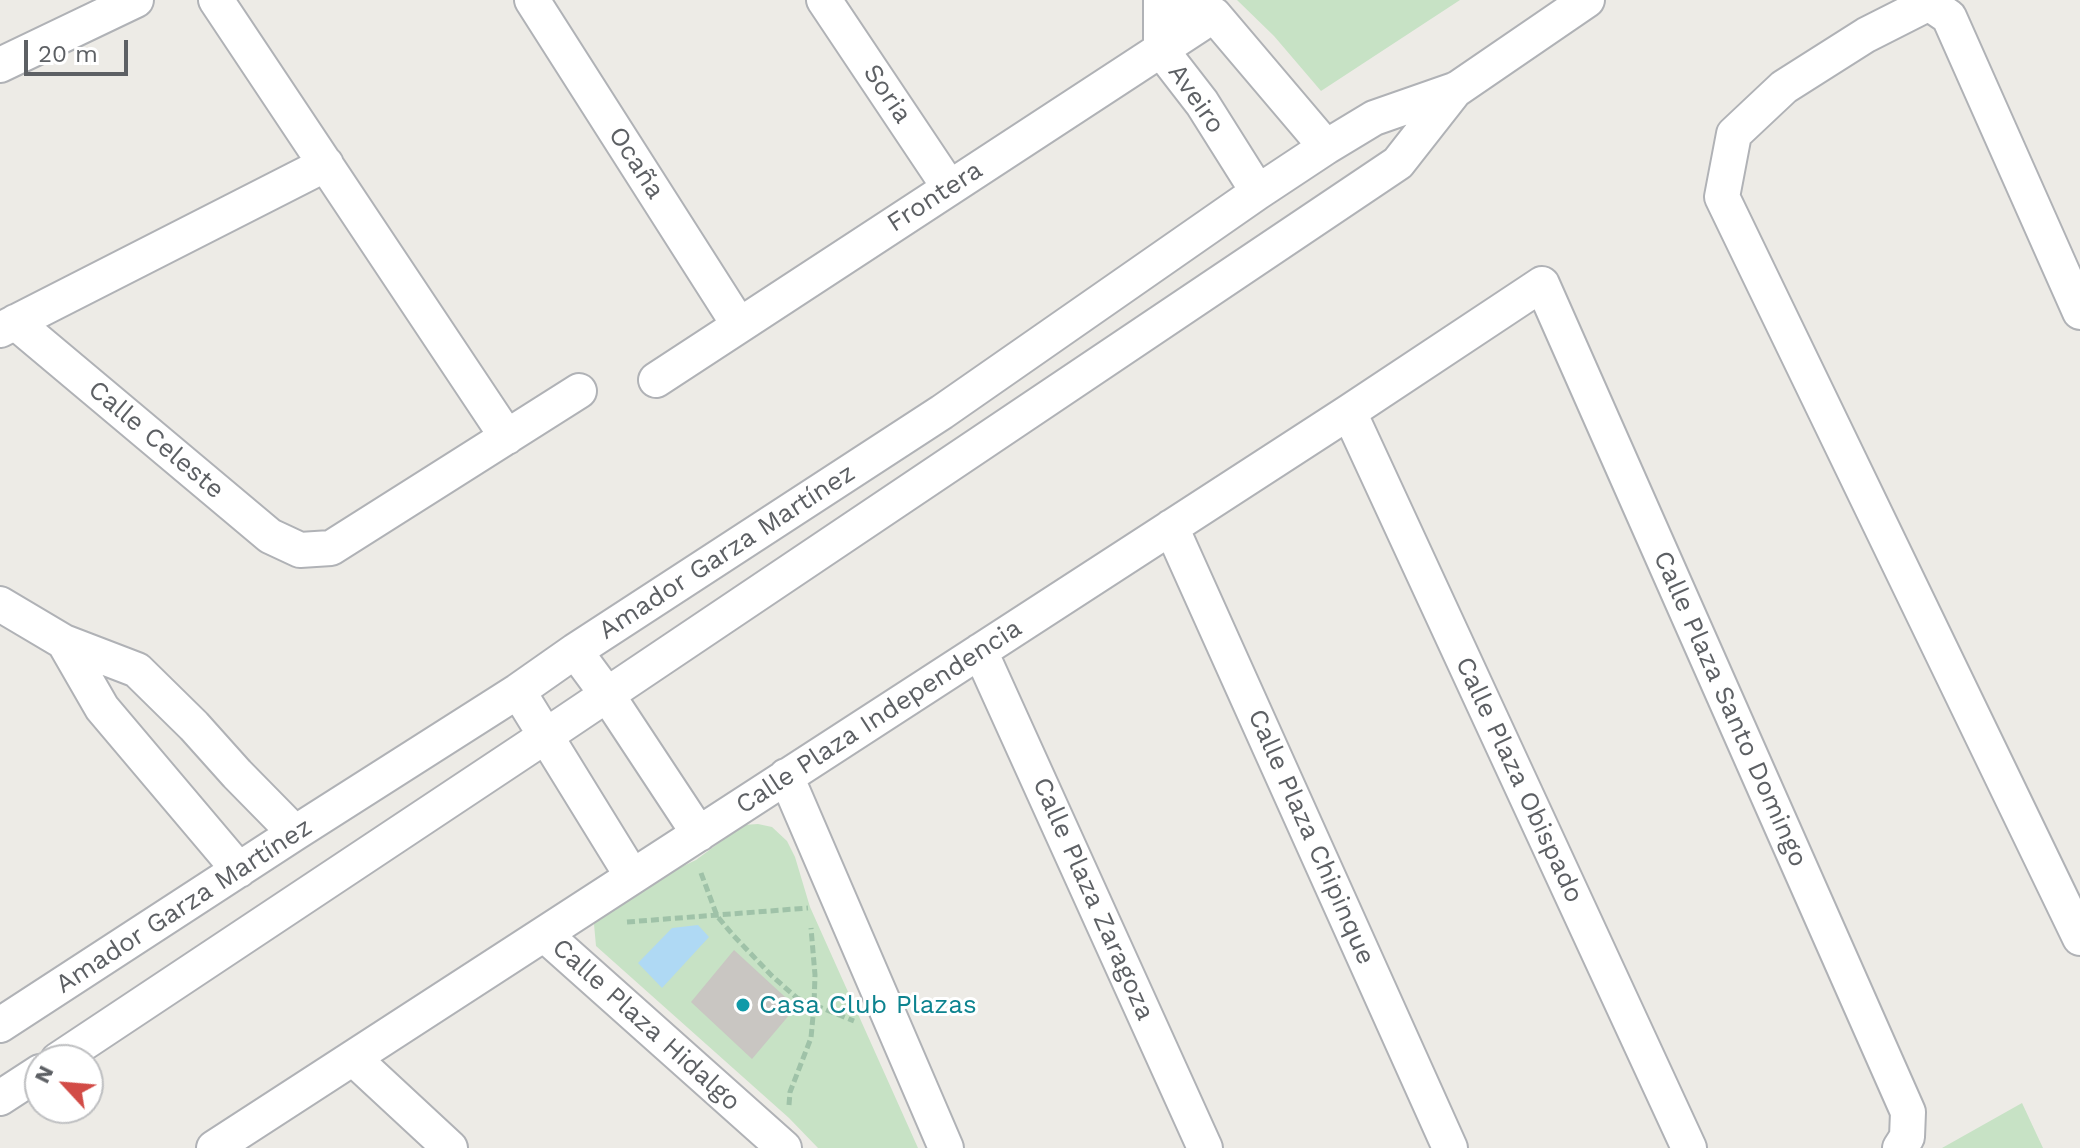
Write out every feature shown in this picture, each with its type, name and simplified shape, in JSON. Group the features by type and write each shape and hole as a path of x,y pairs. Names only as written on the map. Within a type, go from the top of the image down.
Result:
{"street":[{"path":"0,65 136,0"},
{"path":"216,0 507,437 579,391"},
{"name":"Ocaña","path":"532,0 739,325"},
{"name":"Soria","path":"824,0 949,187"},
{"name":"Aveiro","path":"1161,0 1161,50 1202,103 1258,192"},
{"path":"1175,0 1214,15 1326,147"},
{"name":"Amador Garza Martínez","path":"0,1025 518,691 942,412 1326,147 1374,118 1457,89 1587,0"},
{"path":"2080,312 1949,17 1932,2 1866,35 1784,87 1734,134 1722,197 2080,938"},
{"name":"Frontera","path":"656,380 1214,15"},
{"name":"Amador Garza Martínez","path":"82,1044 1398,163 1457,89"},
{"path":"8,326 326,164"},
{"name":"Calle Plaza Independencia","path":"214,1148 632,876 698,847 786,776 1542,284"},
{"name":"Calle Plaza Santo Domingo","path":"1542,284 1908,1112 1904,1143"},
{"name":"Calle Celeste","path":"8,326 270,536 300,550 331,548 507,437"},
{"name":"Calle Plaza Obispado","path":"1349,412 1689,1148"},
{"name":"Calle Plaza Chipinque","path":"1171,527 1450,1148"},
{"path":"0,604 64,642 137,670 295,833"},
{"path":"64,642 102,708 239,870"},
{"path":"575,651 606,693 698,847"},
{"name":"Calle Plaza Zaragoza","path":"980,651 1205,1148"},
{"path":"518,691 632,876"},
{"path":"786,776 946,1148"},
{"name":"Calle Plaza Hidalgo","path":"544,934 786,1133"},
{"path":"353,1058 450,1148"},
{"path":"0,1098 24,1082"}],"path":[{"path":"698,847 717,916 772,976 797,998 862,1024 855,1010"},
{"path":"786,1133 790,1092 811,1038 814,1005 815,975 810,907 806,895"},
{"path":"625,922 810,907"}],"green space":[{"path":"1237,0 1460,0 1321,91 1274,36"},
{"path":"743,825 772,827 787,841 795,857 810,907 918,1148 818,1148 789,1118 596,946 594,924 608,901 696,860"},
{"path":"2022,1103 2043,1148 1942,1148"}],"water":[{"path":"698,925 709,937 662,988 638,963 672,928"}],"building":[{"name":"Casa Club Plazas","path":"734,950 796,1007 752,1059 691,1002"}],"place":[{"name":"Casa Club Plazas","path":"743,1005"}]}
